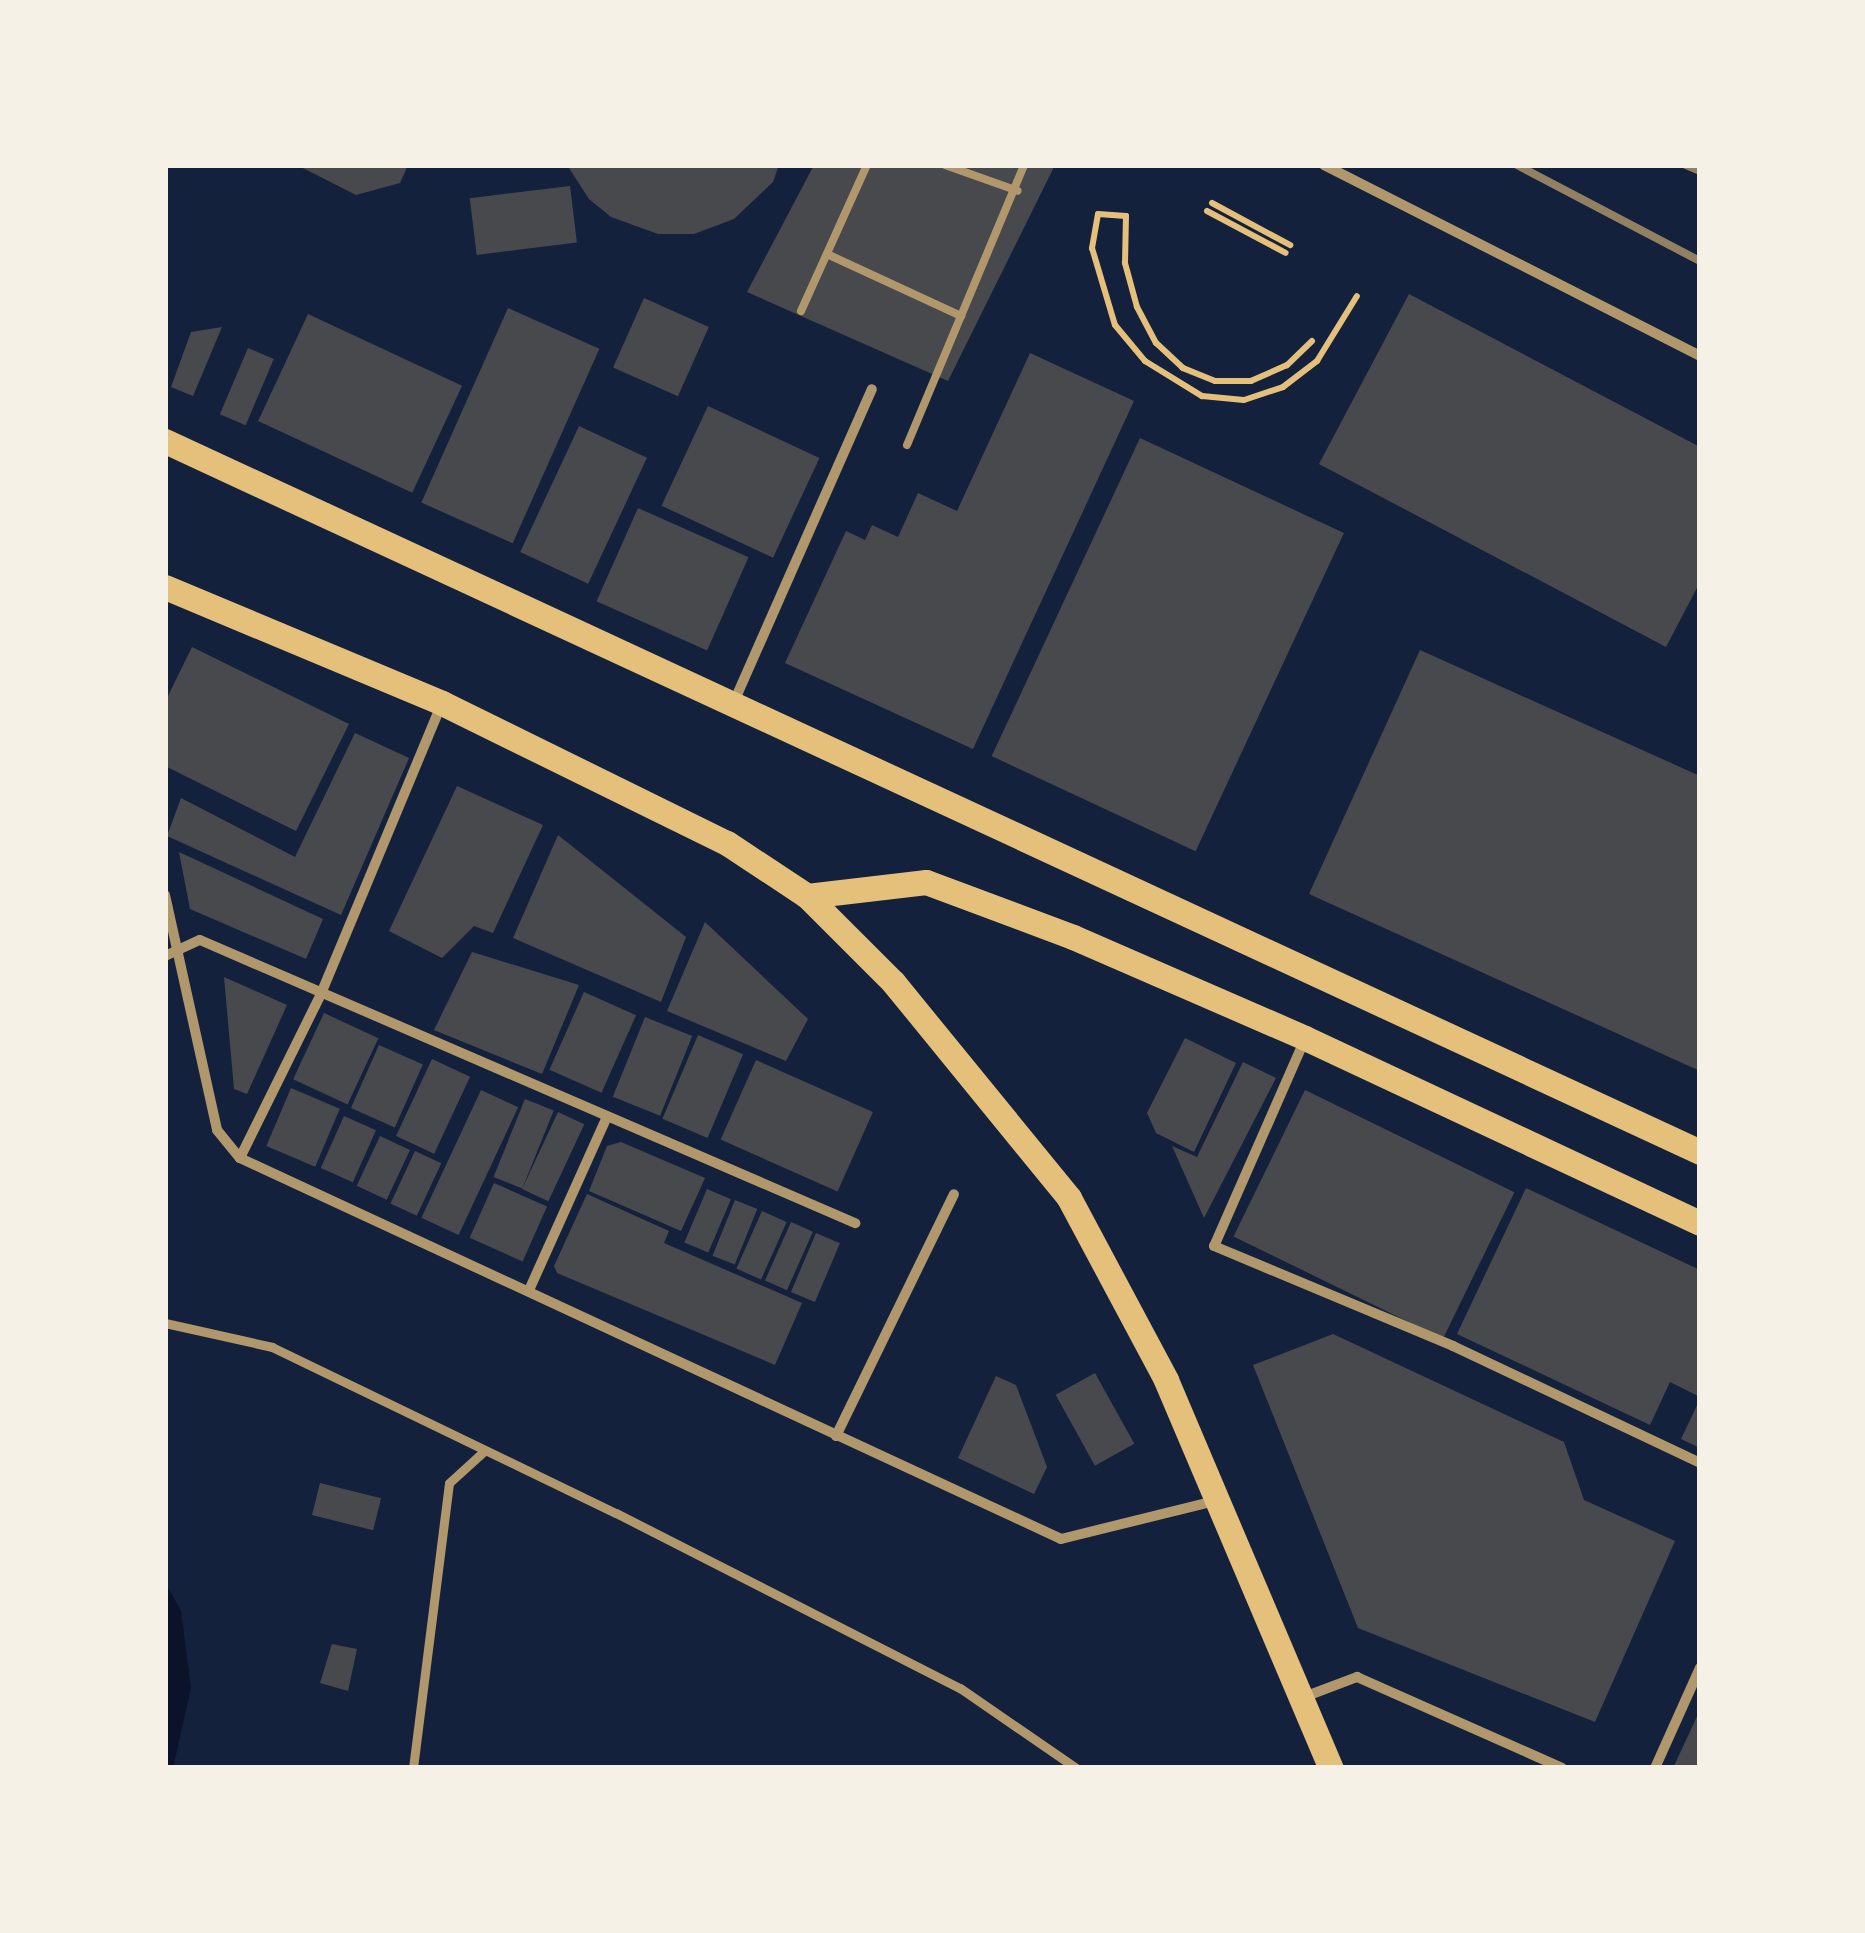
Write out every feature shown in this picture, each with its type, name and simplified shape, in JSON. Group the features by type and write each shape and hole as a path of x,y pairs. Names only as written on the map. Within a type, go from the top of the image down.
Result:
{"main road":[{"path":"165,441 732,708 1700,1152"},
{"path":"165,587 442,702 727,843 807,896 894,982 1069,1198 1166,1380 1220,1499 1331,1768"},
{"path":"807,896 926,882 1073,937 1305,1038 1700,1222"}],"street":[{"path":"1324,165 1700,356"},
{"path":"732,708 872,389"},
{"path":"240,1158 321,994 442,702"},
{"path":"165,895 171,955 217,1130 240,1158 530,1288 836,1436 1062,1539 1220,1499"},
{"path":"171,955 200,940 855,1223"},
{"path":"1305,1038 1214,1246 1452,1346 1700,1463"},
{"path":"530,1288 607,1117"},
{"path":"836,1436 954,1194"},
{"path":"165,1323 272,1347 960,1688 1076,1768"},
{"path":"413,1768 449,1483 484,1452"},
{"path":"1655,1768 1700,1668"},
{"path":"1304,1697 1357,1678 1562,1768"}],"lane":[{"path":"801,311 867,165"},
{"path":"944,165 1018,190"},
{"path":"906,445 1018,190 1024,165"},
{"path":"827,254 961,316"}],"path":[{"path":"1209,207 1288,249"},
{"path":"1312,341 1287,365 1251,382 1215,381 1183,368 1156,343 1129,286 1126,216 1098,214 1092,248 1116,325 1145,361 1202,396 1244,400 1302,375 1330,345 1357,296"}],"water":[{"path":"165,1582 181,1611 191,1688 173,1768 165,1768"}],"building":[{"path":"297,165 408,165 400,183 356,195"},
{"path":"567,165 779,165 773,182 734,219 694,234 658,234 611,217 589,199"},
{"path":"814,165 1055,165 948,381 747,292"},
{"path":"570,186 577,243 477,255 470,198"},
{"path":"1409,294 1700,447 1700,582 1666,647 1319,464"},
{"path":"644,298 709,327 678,396 613,367"},
{"path":"508,308 599,349 513,543 421,503"},
{"path":"308,314 462,386 412,493 258,421"},
{"path":"222,327 193,396 171,387 191,332"},
{"path":"248,348 274,359 246,425 220,414"},
{"path":"1030,353 1134,401 973,749 785,663 846,531 865,540 872,525 898,537 918,493 957,511"},
{"path":"708,406 819,458 773,558 662,506"},
{"path":"579,426 647,458 588,584 520,552"},
{"path":"1140,438 1344,533 1196,851 992,756"},
{"path":"638,508 749,557 707,650 597,601"},
{"path":"192,647 349,724 296,831 165,766 165,702"},
{"path":"1420,650 1700,776 1700,1071 1309,894"},
{"path":"355,733 409,758 341,915 167,836 181,798 295,857"},
{"path":"457,786 543,825 493,933 474,926 442,958 389,931"},
{"path":"558,835 686,937 661,1002 513,938"},
{"path":"179,852 323,919 306,959 190,909"},
{"path":"705,922 808,1019 786,1061 667,1011"},
{"path":"472,952 579,985 542,1074 434,1030"},
{"path":"224,977 287,1005 247,1094 234,1089"},
{"path":"584,992 636,1015 601,1093 549,1070"},
{"path":"324,1013 378,1038 348,1105 293,1079"},
{"path":"645,1017 692,1036 660,1116 613,1097"},
{"path":"698,1035 743,1054 708,1138 662,1119"},
{"path":"1185,1038 1236,1063 1194,1152 1156,1133 1147,1113"},
{"path":"379,1045 423,1065 395,1128 351,1108"},
{"path":"432,1059 470,1077 434,1154 396,1136"},
{"path":"756,1060 873,1112 838,1192 721,1139"},
{"path":"1243,1062 1276,1078 1204,1218 1172,1146 1197,1157"},
{"path":"291,1088 340,1109 315,1167 266,1146"},
{"path":"481,1090 518,1107 459,1235 421,1218"},
{"path":"1305,1090 1514,1192 1443,1339 1234,1237"},
{"path":"525,1099 554,1111 522,1188 494,1177"},
{"path":"558,1112 584,1124 548,1201 522,1189"},
{"path":"344,1116 376,1130 353,1182 321,1168"},
{"path":"380,1136 410,1150 387,1200 357,1186"},
{"path":"621,1142 705,1178 681,1231 589,1191 607,1146"},
{"path":"415,1151 441,1163 417,1216 390,1204"},
{"path":"494,1183 547,1207 523,1261 470,1238"},
{"path":"1526,1188 1700,1270 1700,1397 1670,1382 1650,1425 1457,1334"},
{"path":"707,1189 731,1199 708,1253 684,1242"},
{"path":"587,1194 669,1231 664,1243 802,1303 775,1365 557,1273 554,1266"},
{"path":"735,1200 757,1209 735,1265 713,1256"},
{"path":"762,1211 787,1222 761,1280 736,1269"},
{"path":"791,1222 813,1232 787,1290 765,1280"},
{"path":"816,1233 840,1243 815,1302 791,1292"},
{"path":"1333,1334 1564,1442 1584,1500 1675,1541 1595,1722 1358,1628 1253,1365"},
{"path":"1095,1373 1134,1444 1095,1466 1056,1395"},
{"path":"996,1376 1016,1385 1047,1467 1034,1494 958,1458"},
{"path":"1700,1399 1700,1448 1681,1439"},
{"path":"320,1483 381,1498 373,1530 312,1515"},
{"path":"332,1644 357,1649 348,1691 320,1683"},
{"path":"1700,1710 1700,1768 1673,1768"}],"railway":[{"path":"1517,165 1700,261"},
{"path":"1686,165 1700,171"}]}
